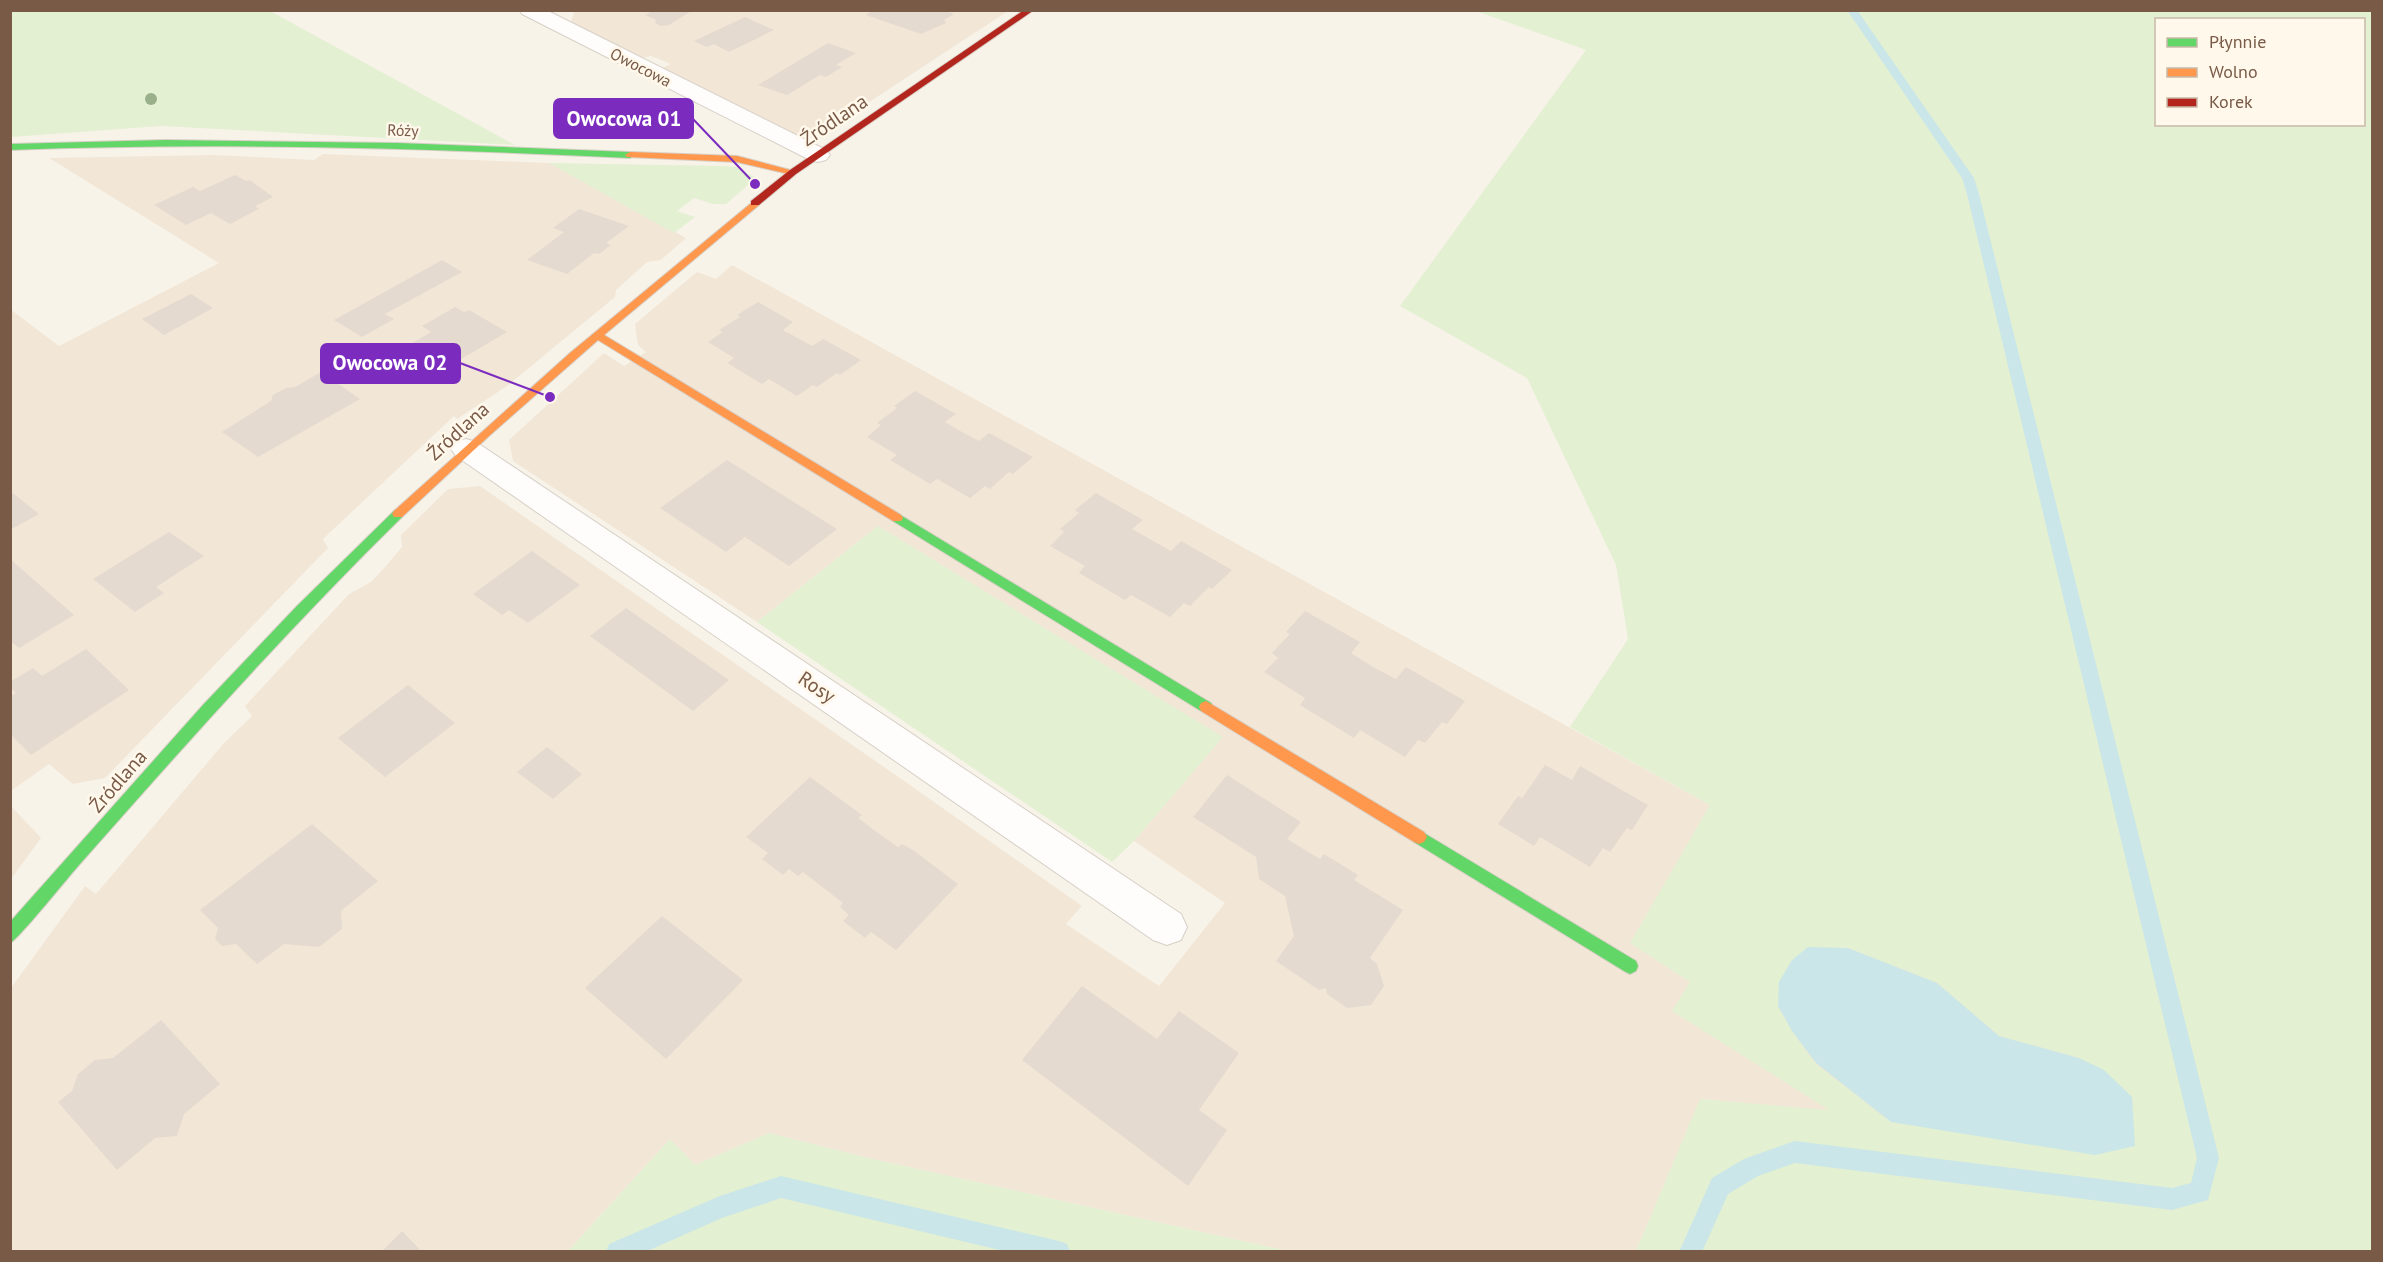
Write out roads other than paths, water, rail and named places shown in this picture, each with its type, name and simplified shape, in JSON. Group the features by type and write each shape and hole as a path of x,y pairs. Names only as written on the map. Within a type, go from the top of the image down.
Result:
{"street":[{"name":"Źródlana","path":"10,936 176,745 362,549 466,449 597,335 793,172 1030,10"},
{"name":"Owocowa","path":"538,12 818,155"},
{"name":"Róży","path":"10,147 70,143 215,140 737,159 793,172"},
{"path":"597,335 1630,966"},
{"name":"Rosy","path":"466,449 1167,927"}],"water":[{"path":"1808,947 1848,948 1937,983 1999,1036 2079,1058 2104,1070 2132,1097 2135,1146 2095,1155 1891,1122 1816,1063 1792,1031 1778,1006 1779,982 1792,960"}],"waterway":[{"path":"1690,1252 1720,1186 1752,1167 1795,1152 2172,1199 2200,1192 2208,1158 1973,194 1968,178 1852,10"},
{"path":"617,1252 720,1207 781,1187 1059,1252"}],"place":[{"name":"Owocowa 01","path":"755,184"},
{"name":"Owocowa 02","path":"550,397"}]}
